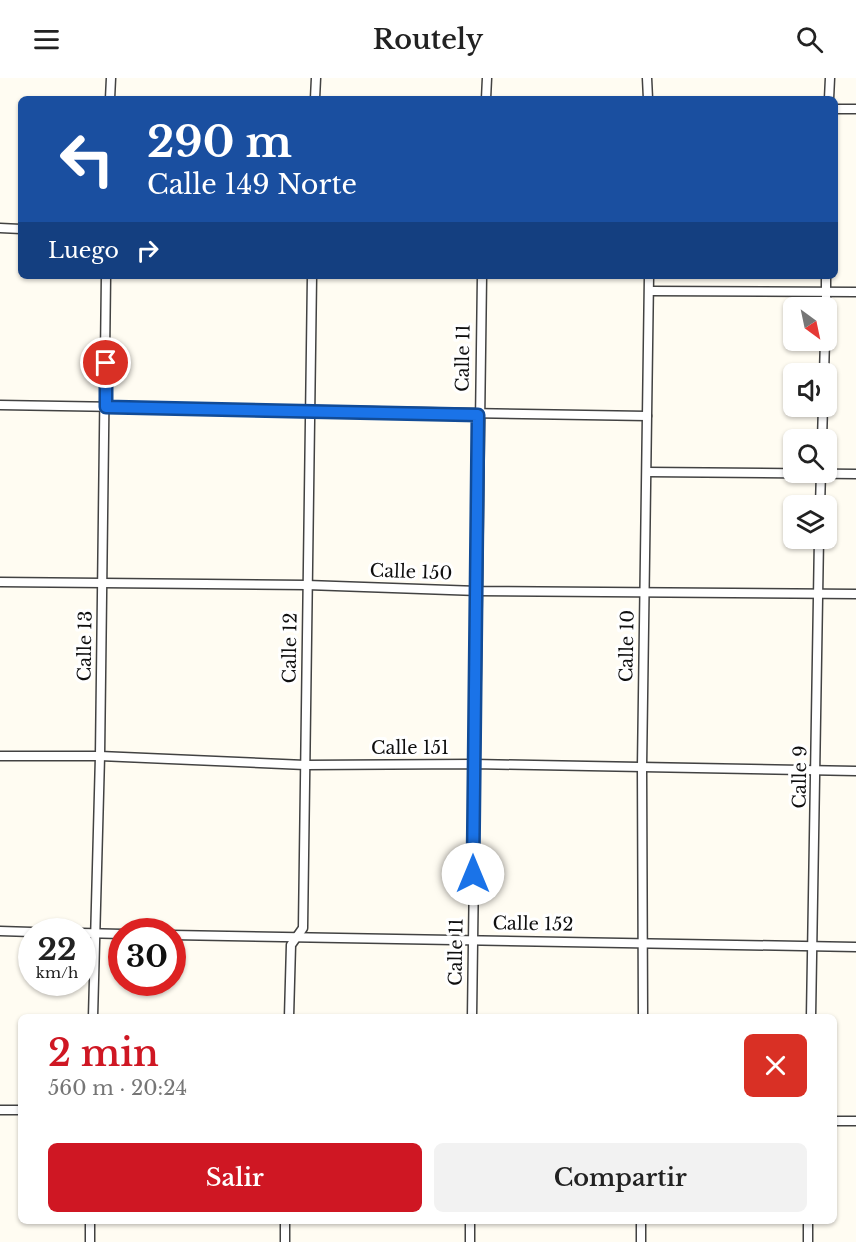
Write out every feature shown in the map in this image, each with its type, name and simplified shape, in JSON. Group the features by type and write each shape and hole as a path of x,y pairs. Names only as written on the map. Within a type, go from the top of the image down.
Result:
{"street":[{"path":"110,96 111,78"},
{"path":"315,96 316,78"},
{"path":"486,96 487,78"},
{"path":"647,78 648,96"},
{"path":"830,78 830,96"},
{"path":"838,109 856,109"},
{"path":"0,228 18,229"},
{"name":"Calle 13","path":"95,918 100,756 106,279"},
{"name":"Calle 12","path":"289,1014 291,945 303,928 312,279"},
{"name":"Calle 11","path":"472,1014 478,415 482,279"},
{"name":"Calle 10","path":"643,1014 642,767 649,279"},
{"path":"826,279 826,297"},
{"path":"650,291 856,292"},
{"path":"0,405 478,415 647,416"},
{"path":"647,472 783,473"},
{"path":"837,473 856,474"},
{"name":"Calle 9","path":"811,1014 817,770 819,549"},
{"name":"Calle 150","path":"0,582 307,585 478,591 856,594"},
{"name":"Calle 151","path":"0,756 100,756 305,765 474,764 856,771"},
{"path":"0,931 18,932"},
{"name":"Calle 152","path":"186,934 856,947"},
{"name":"Calle 13","path":"93,996 93,1014"},
{"path":"0,1110 18,1110"},
{"path":"837,1121 856,1121"},
{"path":"90,1224 90,1242"},
{"path":"285,1224 285,1242"},
{"path":"470,1224 470,1242"},
{"path":"641,1224 641,1242"},
{"path":"808,1224 808,1242"}],"route":[{"path":"106,363 106,407 478,415 478,591 473,874"}]}
